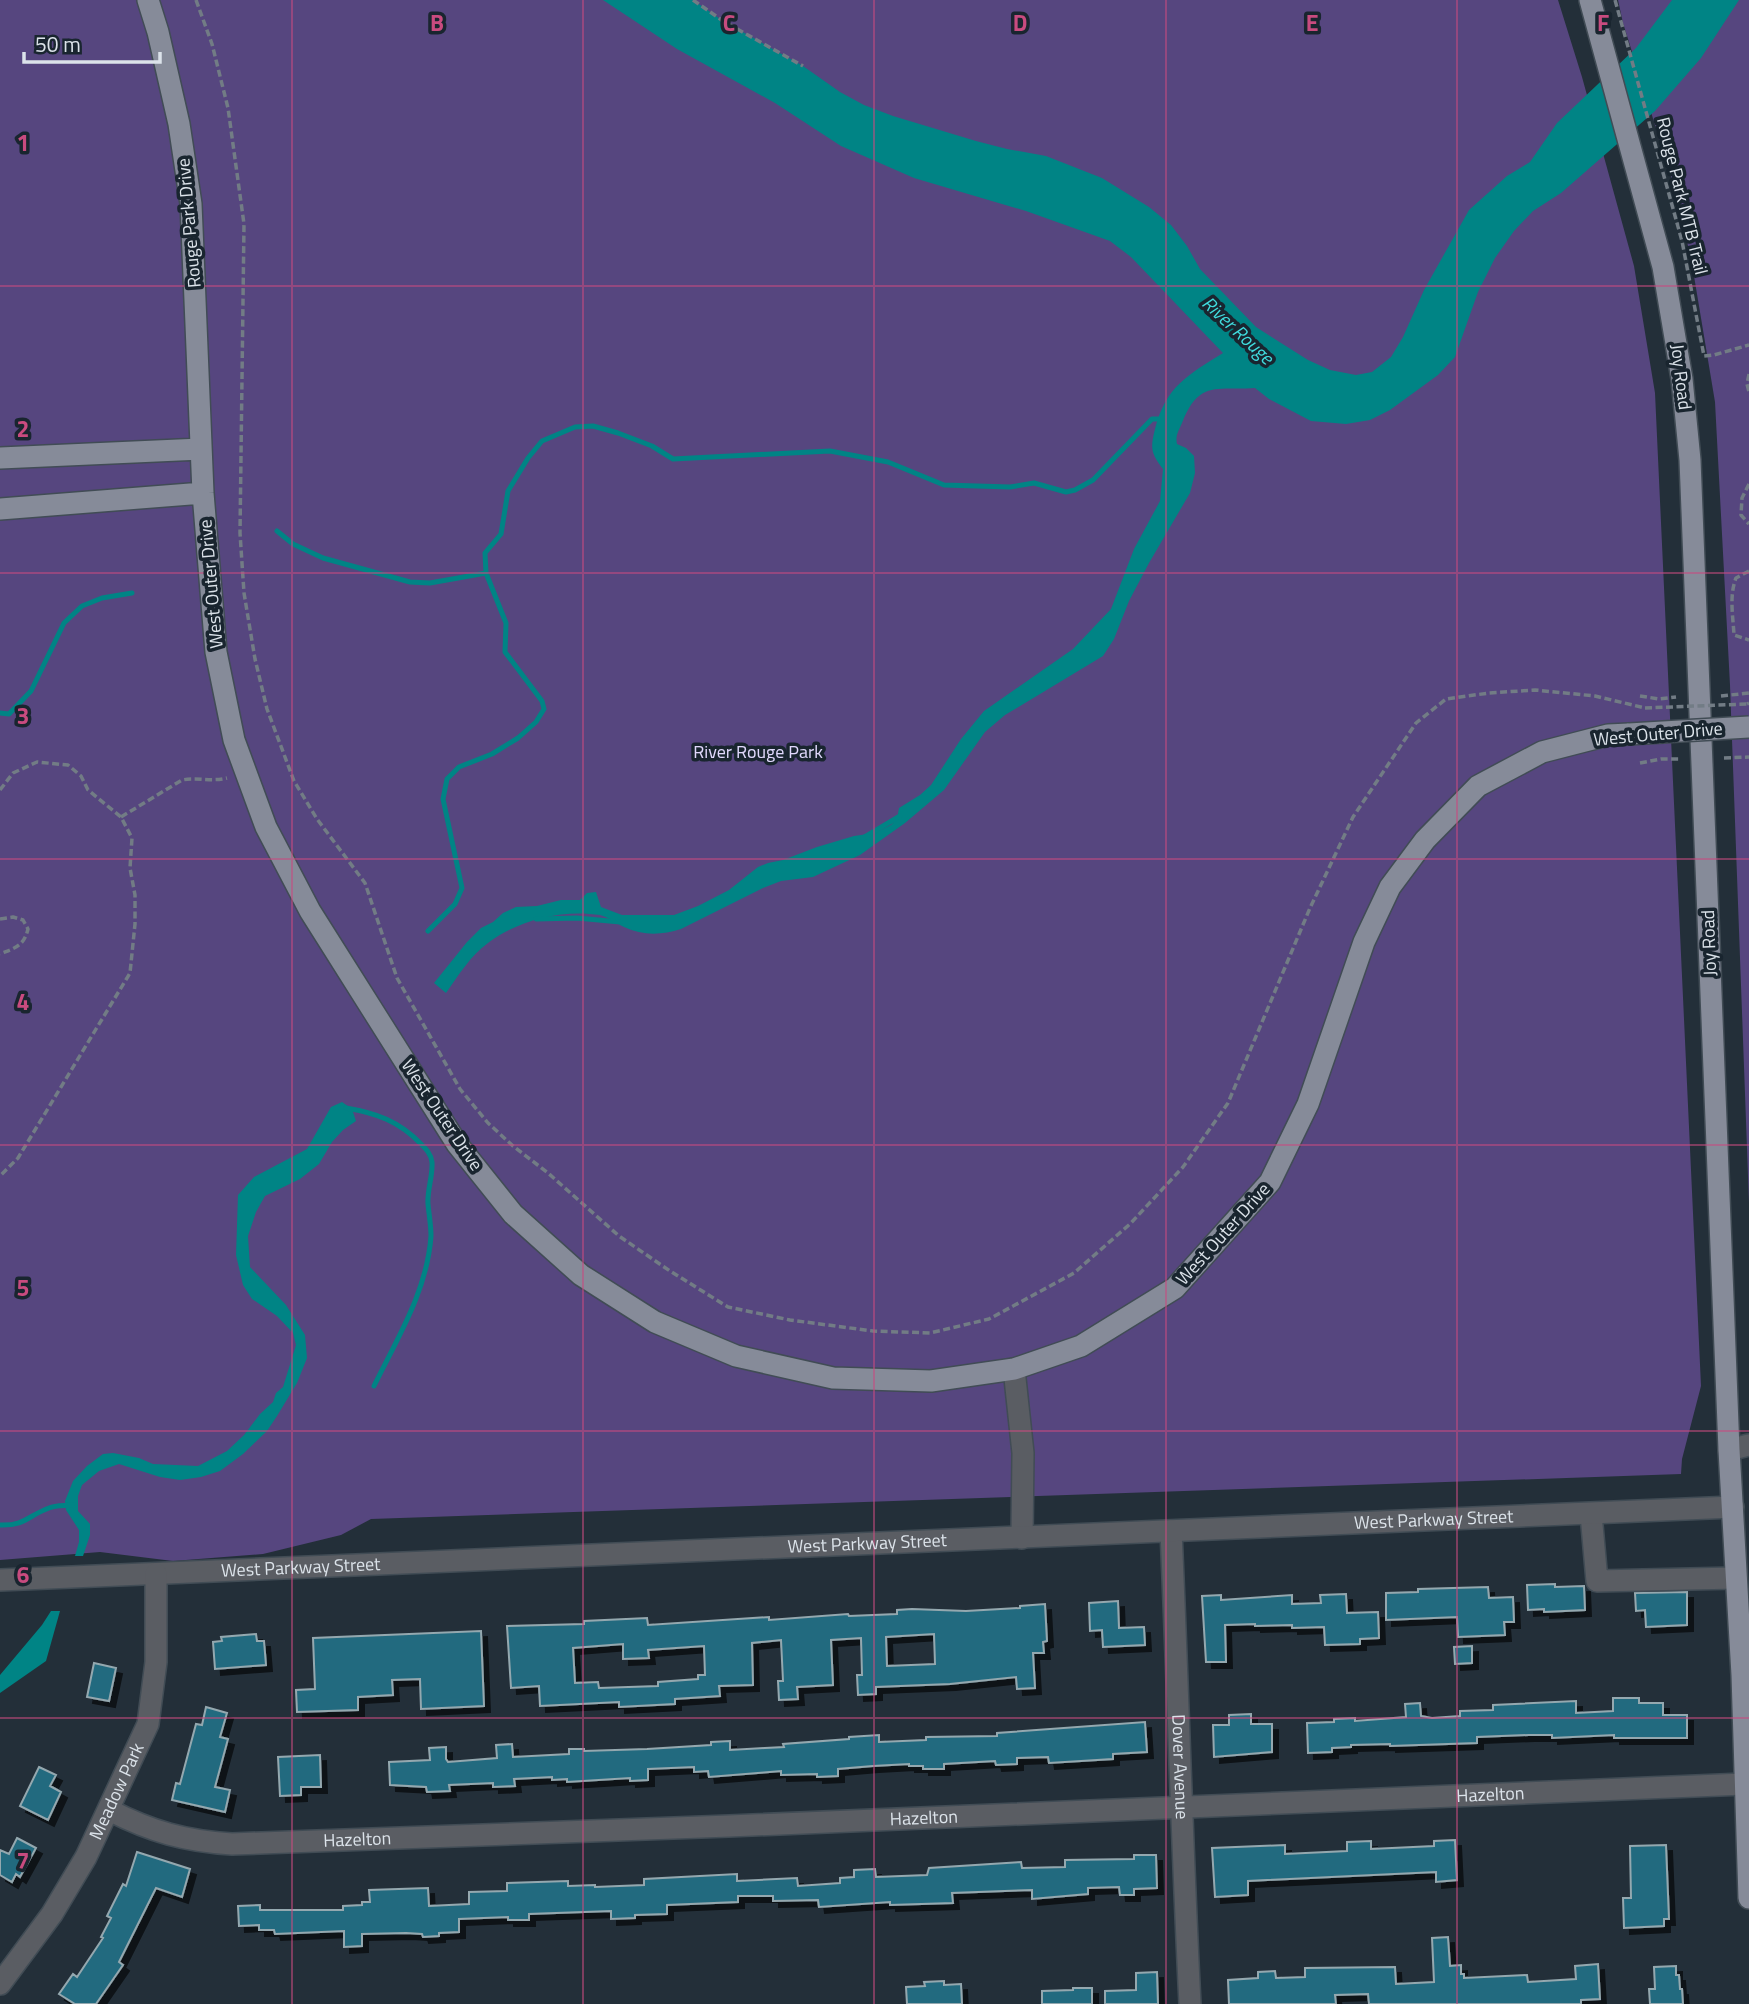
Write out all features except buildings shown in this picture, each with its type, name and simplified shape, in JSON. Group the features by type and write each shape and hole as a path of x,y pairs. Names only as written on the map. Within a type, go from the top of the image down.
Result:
{"main road":[{"name":"Rouge Park Drive","path":"148,0 179,124 191,204 201,449"},
{"name":"Joy Road","path":"1590,0 1660,256 1682,379 1690,460 1739,1447 1733,1507 1746,1705 1744,1784 1749,1898"},
{"path":"0,458 201,449"},
{"name":"West Outer Drive","path":"201,449 216,652 234,740 246,773 266,827 310,911 457,1144 513,1214 581,1275 655,1322 736,1356 833,1378 931,1381 1014,1369 1081,1346 1175,1288 1270,1182 1308,1104 1364,942 1390,887 1425,840 1478,786 1542,752 1608,735 1749,727"},
{"name":"West Outer Drive","path":"0,509 203,493"}],"street":[{"path":"1014,1369 1023,1453 1023,1538"},
{"name":"West Parkway Street","path":"0,1580 1733,1507"},
{"path":"1591,1514 1597,1581 1736,1578"},
{"name":"Dover Avenue","path":"1171,1531 1190,2004"},
{"name":"Meadow Park","path":"0,1984 52,1914 86,1857 148,1724 156,1662 156,1574"},
{"name":"Hazelton","path":"109,1810 140,1826 168,1836 196,1842 232,1844 1744,1784"}],"path":[{"path":"196,0 212,44 228,108 244,224 240,533 244,593 267,709 294,780 317,819 365,883 397,978 460,1089 488,1123 619,1236 728,1307 790,1320 873,1331 930,1333 989,1319 1074,1273 1130,1224 1183,1167 1228,1103 1310,908 1353,817 1416,723 1446,699 1489,693 1547,691 1595,696 1644,708 1748,704"},
{"path":"693,0 723,21 803,66"},
{"name":"Rouge Park MTB Trail","path":"1615,0 1682,241 1704,355 1714,355 1749,345"},
{"path":"1749,374 1749,392"},
{"path":"1749,484 1742,498 1741,515 1749,524"},
{"path":"1749,572 1736,578 1732,598 1734,635 1749,640"},
{"path":"1721,696 1749,693"},
{"path":"1640,696 1659,699 1676,697"},
{"path":"1724,758 1749,757"},
{"path":"1640,763 1681,759"},
{"path":"0,790 13,774 37,762 68,765 81,776 88,790 121,817 132,838 130,867 135,895 130,973 18,1157 0,1176"},
{"path":"121,817 182,780 192,778 215,782 246,773"},
{"path":"0,919 13,917 23,920 28,929 26,939 19,946 0,954"}],"green space":[{"name":"River Rouge Park","path":"0,0 1558,0 1634,266 1655,393 1701,1386 1682,1459 1681,1474 371,1519 341,1535 263,1554 173,1561 100,1552 0,1560"},
{"path":"1618,0 1749,0 1749,1203 1730,685 1715,402 1691,258 1671,176"}],"water":[{"name":"River Rouge","path":"603,0 693,0 723,21 803,66 864,105 976,141 1046,156 1102,178 1149,207 1171,225 1200,269 1256,327 1308,360 1330,370 1356,375 1372,372 1391,357 1424,290 1469,210 1507,176 1530,162 1557,123 1636,48 1672,0 1739,0 1701,58 1655,111 1561,193 1533,211 1514,231 1495,258 1478,292 1455,357 1438,375 1390,410 1370,420 1346,424 1311,421 1269,399 1255,388 1211,390 1195,399 1188,409 1177,438 1177,444 1194,456 1195,473 1190,493 1149,563 1129,601 1114,639 1103,656 1005,715 985,732 944,790 905,823 860,855 813,877 781,881 674,931 652,934 638,932 603,916 586,914 556,915 527,922 500,935 476,953 446,993 434,983 467,942 481,928 516,907 580,900 587,893 596,892 601,907 622,915 674,915 729,890 758,867 854,836 875,833 891,825 897,819 899,808 931,785 961,739 984,711 1073,649 1111,609 1134,549 1160,501 1163,469 1152,446 1165,402 1189,375 1223,353 1131,257 1110,241 1026,211 914,178 841,146 775,103 677,49"},
{"path":"342,1102 352,1109 356,1121 332,1142 319,1164 300,1179 265,1196 248,1236 250,1267 286,1305 305,1335 307,1358 297,1383 267,1431 220,1471 180,1480 160,1477 119,1464 99,1471 82,1485 78,1496 78,1511 90,1524 90,1535 83,1556 75,1556 79,1530 66,1510 65,1501 73,1481 87,1466 103,1454 113,1453 153,1464 198,1466 227,1451 273,1402 276,1393 283,1387 296,1345 293,1333 277,1316 252,1299 243,1285 236,1255 238,1195 254,1177 307,1149 331,1107"},
{"path":"51,1611 60,1611 46,1661 0,1693 0,1675"}],"waterway":[{"path":"428,931 455,904 462,888 443,799 447,779 459,767 492,754 518,738 536,722 544,709 542,701 505,652 506,623 486,573 485,553 501,534 508,491 542,441 575,427 593,426 652,446 673,459 830,451 888,462 944,485 1010,487 1034,483 1066,492 1093,480 1152,419 1165,419"},
{"path":"277,531 293,544 323,558 410,582 430,583 486,573"},
{"path":"0,713 9,714 31,691 64,623 82,606 102,598 132,593"},
{"path":"863,838 900,816"},
{"path":"536,919 577,918 620,922"},
{"path":"346,1108 367,1112 404,1129 423,1146 432,1162 428,1199 431,1236 424,1276 410,1313 374,1386"},
{"path":"0,1525 21,1522 52,1507 72,1505"}]}
